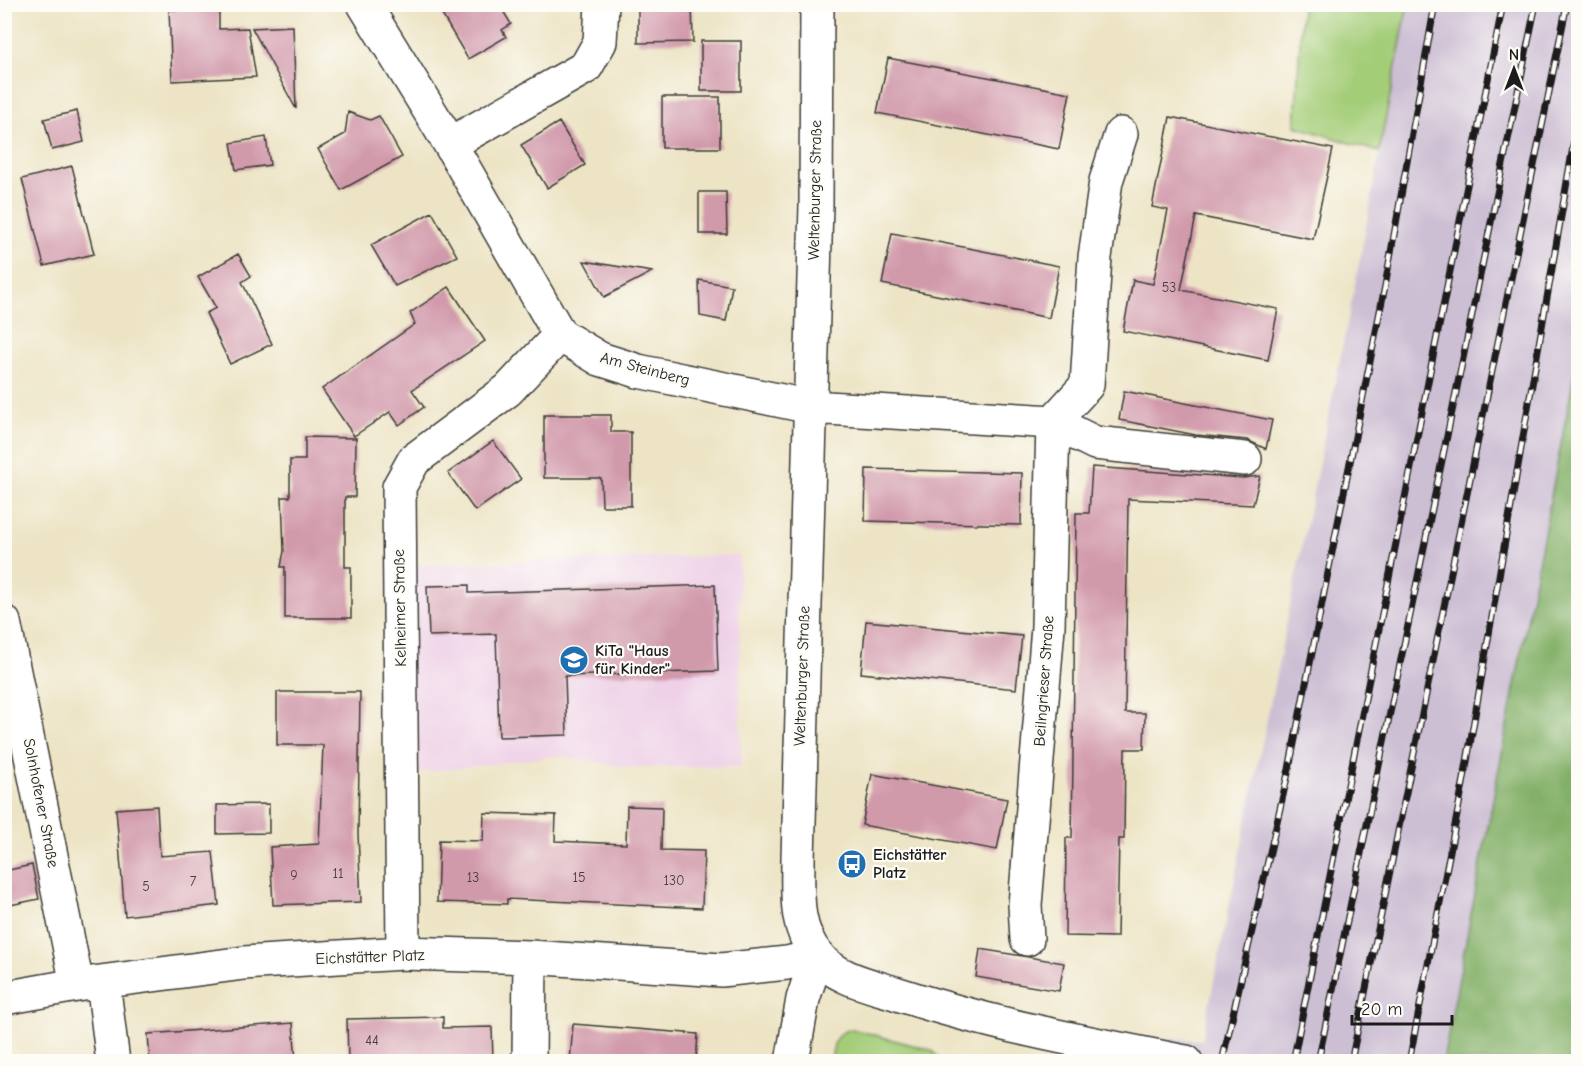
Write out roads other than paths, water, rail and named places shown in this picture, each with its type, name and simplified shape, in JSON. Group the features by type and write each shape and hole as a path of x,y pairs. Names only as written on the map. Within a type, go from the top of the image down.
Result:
{"street":[{"name":"Am Steinberg","path":"364,4 450,144 560,335 600,359 638,371 811,407"},
{"path":"450,144 586,67 600,42 602,4"},
{"name":"Weltenburger Straße","path":"817,4 811,407 798,902 803,935 817,956 832,970 851,979 961,1015 1186,1062"},
{"path":"1053,422 1087,385 1097,247 1106,182 1121,134"},
{"name":"Kelheimer Straße","path":"403,953 399,487 414,460 508,390 560,335"},
{"path":"811,407 1053,422 1095,443 1245,459"},
{"name":"Beilngrieser Straße","path":"1027,939 1025,905 1048,627 1053,422"},
{"name":"Solnhofener Straße","path":"4,622 90,983"},
{"name":"Eichstätter Platz","path":"4,998 90,983 244,963 403,953 530,957 721,970 788,963 817,956"},
{"path":"792,1062 803,999 817,956"},
{"path":"529,1062 530,957"},
{"path":"90,983 113,1062"}],"railway":[{"path":"1222,1062 1289,769 1385,286 1435,4"},
{"path":"1293,1062 1503,4"},
{"path":"1318,1062 1536,4"},
{"path":"1351,1062 1567,4"},
{"path":"1409,1062 1464,779 1578,118"}],"place":[{"name":"KiTa \"Haus für Kinder\"","path":"574,660"},
{"name":"Eichstätter Platz","path":"852,864"}]}
